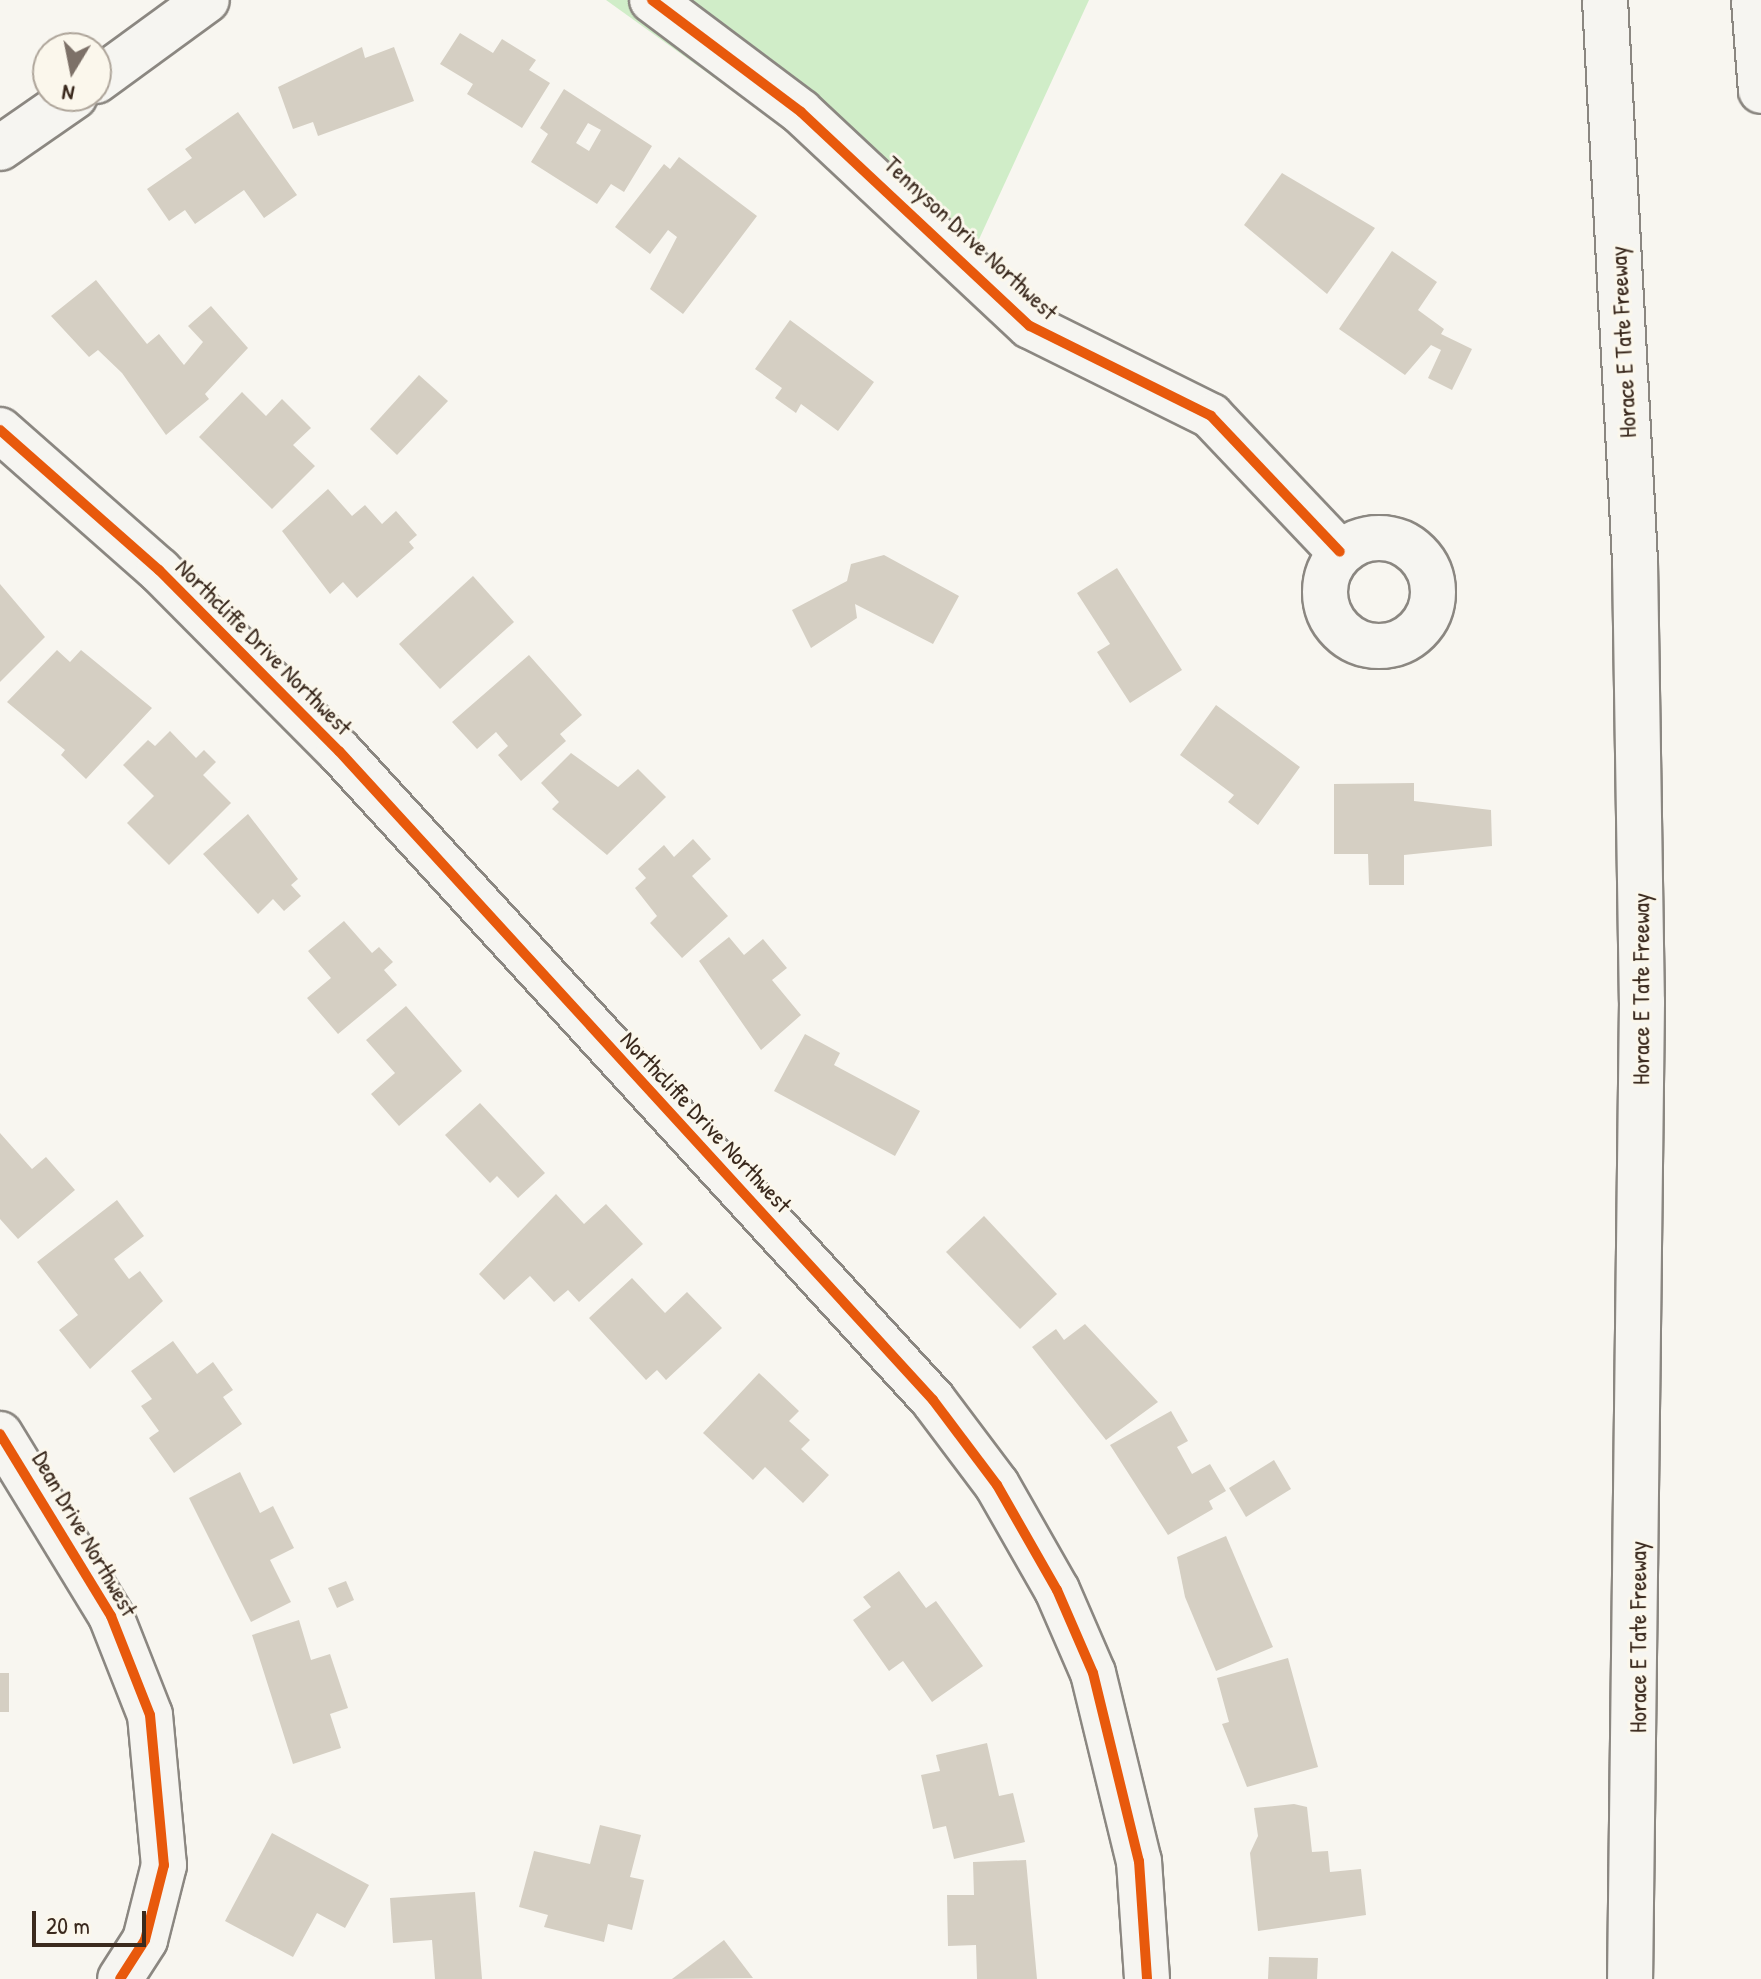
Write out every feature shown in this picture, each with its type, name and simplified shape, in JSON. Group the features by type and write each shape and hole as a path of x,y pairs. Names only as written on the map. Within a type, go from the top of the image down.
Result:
{"main road":[{"path":"112,69 207,0"},
{"name":"Tennyson Drive Northwest","path":"652,0 801,112 1030,326 1211,416 1340,552"},
{"name":"Horace E Tate Freeway","path":"1605,0 1635,562 1642,1002 1630,1979"},
{"path":"1754,0 1761,91"},
{"path":"0,148 52,112"},
{"name":"Northcliffe Drive Northwest","path":"0,430 159,570 339,751 933,1400 988,1473 1057,1590 1093,1673 1139,1861 1147,1979"},
{"name":"Dean Drive Northwest","path":"0,1434 111,1616 150,1715 164,1865 158,1905 132,1972"}],"green space":[{"path":"606,0 1089,0 969,261"}],"building":[{"path":"460,33 493,53 502,39 536,60 529,70 550,83 522,128 467,94 473,84 440,64"},
{"path":"362,47 365,58 394,47 414,101 318,136 313,122 293,129 278,87"},
{"path":"564,89 652,146 624,192 611,184 597,204 531,162 548,134 540,128","holes":["588,123 601,130 589,151 576,143"]},
{"path":"238,112 297,195 264,218 244,190 195,224 185,210 169,221 147,189 192,158 185,149"},
{"path":"679,157 757,216 683,314 650,289 677,237 668,230 650,254 615,227 664,164 670,169"},
{"path":"1282,173 1375,228 1327,294 1244,225"},
{"path":"1392,251 1437,282 1418,310 1444,329 1441,334 1472,349 1452,390 1428,378 1441,350 1431,345 1405,375 1339,329"},
{"path":"96,280 147,344 159,334 184,365 203,342 188,326 211,306 248,348 205,394 209,399 166,435 122,373 98,350 89,357 51,316"},
{"path":"790,320 874,382 838,431 801,404 796,413 775,398 782,388 755,369"},
{"path":"419,375 448,401 397,455 370,429"},
{"path":"242,392 266,416 282,399 311,428 293,445 315,466 272,509 199,437"},
{"path":"328,489 352,516 365,505 382,524 396,511 417,535 409,542 414,548 357,598 343,582 330,594 282,531"},
{"path":"884,555 959,596 933,644 855,604 857,618 811,648 792,610 847,581 851,564"},
{"path":"1117,568 1182,670 1130,703 1097,652 1110,644 1077,593"},
{"path":"473,576 514,622 440,689 399,644"},
{"path":"0,584 45,637 0,682"},
{"path":"57,650 70,662 81,650 152,708 86,779 61,755 65,750 7,702"},
{"path":"529,655 582,715 560,734 566,741 521,781 498,755 508,746 496,732 477,749 452,722"},
{"path":"1216,705 1300,767 1258,825 1228,802 1234,795 1180,755"},
{"path":"170,731 196,758 204,750 216,762 203,775 231,803 169,865 127,823 154,796 123,765 148,740 155,746"},
{"path":"571,753 618,787 638,769 666,797 607,855 552,809 559,802 541,783"},
{"path":"1414,783 1414,801 1491,810 1492,846 1404,855 1404,885 1369,885 1368,854 1334,854 1334,784"},
{"path":"248,814 298,879 291,885 301,896 284,911 273,899 258,914 203,854"},
{"path":"693,839 711,859 692,876 728,916 682,958 650,923 657,916 635,888 646,878 638,869 664,845 674,857"},
{"path":"344,921 372,953 379,947 393,962 384,970 397,985 338,1034 307,998 331,978 308,951"},
{"path":"729,937 744,955 763,939 787,968 772,980 801,1015 761,1050 699,961"},
{"path":"406,1006 462,1071 399,1126 371,1094 395,1073 366,1040"},
{"path":"805,1034 840,1053 834,1065 920,1111 895,1156 774,1091"},
{"path":"480,1103 545,1173 518,1198 497,1176 490,1183 445,1135"},
{"path":"0,1133 32,1169 46,1157 75,1190 18,1239 0,1219"},
{"path":"556,1194 584,1224 606,1204 643,1244 579,1302 568,1290 554,1302 530,1276 504,1300 479,1274"},
{"path":"117,1200 144,1236 114,1259 129,1279 140,1271 163,1301 90,1369 59,1330 78,1315 37,1262"},
{"path":"984,1216 1057,1294 1020,1329 946,1252"},
{"path":"632,1278 665,1313 687,1292 722,1328 666,1380 657,1370 646,1380 589,1318"},
{"path":"1085,1324 1158,1402 1106,1440 1032,1347 1056,1329 1064,1340"},
{"path":"173,1341 197,1374 213,1362 233,1390 223,1397 242,1424 174,1473 149,1438 159,1431 141,1406 152,1399 131,1371"},
{"path":"759,1373 799,1411 789,1421 810,1440 801,1449 829,1475 803,1503 765,1467 753,1480 703,1433"},
{"path":"1171,1411 1188,1441 1177,1447 1192,1474 1210,1464 1226,1491 1209,1501 1213,1509 1168,1535 1110,1445"},
{"path":"1274,1460 1291,1489 1246,1517 1229,1488"},
{"path":"240,1472 260,1513 273,1506 294,1548 270,1560 291,1602 251,1622 189,1498"},
{"path":"1226,1536 1273,1647 1216,1671 1185,1597 1177,1557"},
{"path":"899,1571 926,1608 936,1601 983,1666 932,1702 903,1661 889,1671 853,1620 871,1607 863,1597"},
{"path":"346,1581 354,1600 337,1608 328,1588"},
{"path":"299,1620 311,1660 330,1654 348,1708 330,1714 341,1748 293,1764 252,1635"},
{"path":"1288,1658 1318,1767 1247,1787 1222,1724 1229,1722 1217,1678"},
{"path":"0,1673 9,1673 9,1712 0,1712"},
{"path":"987,1743 999,1796 1013,1793 1025,1842 954,1859 946,1826 933,1829 921,1775 940,1771 936,1755"},
{"path":"1294,1804 1307,1807 1312,1852 1328,1851 1330,1872 1361,1869 1366,1915 1258,1931 1250,1853 1258,1836 1254,1808"},
{"path":"600,1825 641,1835 630,1877 644,1880 632,1930 608,1924 604,1942 544,1927 548,1915 519,1907 534,1851 590,1864"},
{"path":"272,1833 369,1885 345,1928 317,1913 293,1957 225,1921"},
{"path":"1026,1860 1037,1979 977,1979 976,1945 948,1946 947,1895 974,1895 973,1862"},
{"path":"475,1892 482,1979 435,1979 432,1940 393,1943 390,1898"},
{"path":"724,1940 753,1978 672,1979"},
{"path":"1269,1957 1318,1958 1317,1979 1268,1979"}],"cycle path":[{"path":"652,0 801,112 1030,326 1211,416 1340,552"},
{"path":"0,430 159,570 339,751 933,1400 997,1485 1057,1590 1093,1673 1139,1861 1147,1979"},
{"path":"0,1434 111,1616 150,1715 164,1865 145,1940 120,1979"}]}
